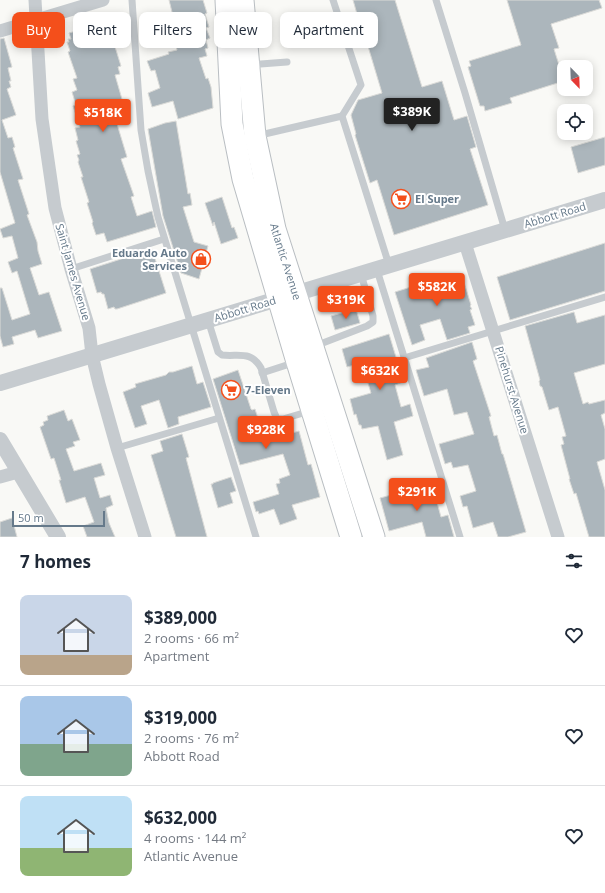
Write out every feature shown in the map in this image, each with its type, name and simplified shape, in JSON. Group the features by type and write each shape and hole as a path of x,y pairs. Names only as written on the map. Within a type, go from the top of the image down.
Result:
{"main road":[{"name":"Atlantic Avenue","path":"226,0 232,124 243,179 287,297 312,347 374,537"},
{"name":"Atlantic Avenue","path":"243,0 255,136 275,229 297,362 351,537"}],"street":[{"name":"Saint James Avenue","path":"35,0 36,12"},
{"path":"63,12 103,0"},
{"path":"0,31 12,27"},
{"name":"Saint James Avenue","path":"38,48 42,119 55,208 71,269 89,328 92,355 98,381 145,537"},
{"name":"Abbott Road","path":"0,383 605,200"},
{"name":"Pinehurst Avenue","path":"465,243 558,537"},
{"path":"0,440 58,537"},
{"path":"0,477 18,472"}],"lane":[{"path":"132,0 141,130 149,178 158,217 256,537"},
{"path":"255,136 342,116 361,85 333,0"},
{"path":"436,0 505,231"},
{"path":"249,65 287,62"},
{"path":"342,116 383,268 404,358 460,537"},
{"path":"71,269 164,239"},
{"path":"312,347 367,326 373,322 374,316 361,274"},
{"path":"404,358 605,297"},
{"path":"208,320 218,352 222,355 252,357 257,361 277,419 283,419 312,410"},
{"path":"262,373 297,362"},
{"path":"117,448 219,418"}],"building":[{"path":"169,0 203,0 207,13 206,12 172,12"},
{"path":"353,0 395,0 422,87 442,81 454,120 467,116 476,147 470,149 488,205 394,235 377,180 370,183 355,135 351,115 358,100 382,93 368,48 378,48 378,12 356,12"},
{"path":"507,0 599,0 602,8 551,24 559,48 554,49 557,60 557,83 510,98 512,103 485,111 484,106 480,106 468,67 471,66 469,61 521,45"},
{"path":"206,17 209,27 206,28"},
{"path":"206,28 210,38 206,40"},
{"path":"73,32 73,48 115,48 121,66 118,67 120,74 115,75 126,113 121,115 123,122 117,124 127,157 121,159 134,196 131,197 137,216 152,211 156,227 107,242 104,233 96,235 87,203 89,202 81,177 83,177 77,155 80,154 76,141 78,140 75,128 80,127 73,106 76,105 72,92 77,90 73,79 77,78 68,52 70,51 67,42 69,42 68,39 71,39 69,33"},
{"path":"4,38 12,67 8,68 11,87 7,89 16,115 2,120 8,138 12,137 15,147 13,148 23,179 18,180 29,214 27,215 37,242 42,264 30,268 39,295 49,292 62,331 38,338 35,330 12,337 14,344 3,347 0,336 0,288 2,288 12,320 30,314 17,271 12,273 8,262 18,258 12,236 3,238 0,229 15,223 0,172 0,39"},
{"path":"206,40 208,48 205,49 207,56 199,58 206,79 208,78 211,87 213,108 178,119 173,101 152,107 148,93 160,88 155,70 151,71 147,61 169,54 168,52 177,50 176,48 206,48"},
{"path":"176,121 188,194 190,193 192,205 183,207 194,242 208,246 199,279 181,273 163,216 148,129"},
{"path":"605,137 605,165 578,173 571,147"},
{"path":"222,197 232,228 234,227 238,238 221,244 214,222 213,226 205,203"},
{"path":"605,243 605,291 510,320 497,277"},
{"path":"152,249 166,293 117,309 114,307 108,309 104,294 101,292 97,293 90,269"},
{"path":"452,274 460,275 463,279 475,325 468,327 470,333 447,340 440,319 420,325 425,340 412,345 395,292"},
{"path":"356,309 360,323 335,330 331,316"},
{"path":"574,312 577,323 605,315 605,364 574,373 583,404 605,400 605,413 601,415 605,429 605,459 597,462 605,490 605,537 589,537 576,493 574,494 569,479 561,445 564,444 562,437 566,436 558,407 549,410 542,387 540,386 540,380 525,326"},
{"path":"389,334 399,367 401,366 406,381 395,385 401,407 410,404 413,416 394,422 403,455 387,460 378,426 362,429 361,425 359,425 356,414 354,415 350,399 371,393 362,363 347,367 342,349"},
{"path":"472,342 477,359 473,361 491,416 489,417 494,436 497,435 526,532 508,537 498,537 493,522 473,528 467,506 463,507 460,496 476,491 468,465 453,468 451,462 445,464 439,444 474,434 467,412 454,415 447,389 424,396 416,370 429,367 426,358"},
{"path":"192,366 197,384 203,382 211,407 178,417 179,424 168,428 159,400 141,406 147,424 135,428 123,392 136,387 135,384 166,375 169,372"},
{"path":"238,370 251,409 255,409 265,441 299,431 308,465 311,464 320,497 292,505 297,519 280,525 274,509 259,514 258,511 256,512 253,502 279,494 276,484 280,483 279,479 290,475 283,454 240,465 213,379"},
{"path":"64,410 68,421 72,419 80,440 73,442 75,446 66,449 74,471 101,463 105,475 94,478 100,498 110,495 113,505 106,508 109,523 115,537 87,537 83,526 94,522 85,497 66,503 54,458 51,459 40,427 44,425 43,422 48,420 47,416"},
{"path":"182,434 189,457 186,458 207,537 176,537 151,455 163,451 160,441"},
{"path":"231,477 236,491 230,493 233,503 218,508 211,484"},
{"path":"432,484 441,517 448,515 454,537 426,537 422,522 389,531 380,498"},
{"path":"12,518 17,537 0,537 0,522"}],"place":[{"name":"El Super","path":"401,199"},
{"name":"Eduardo Auto Services","path":"201,259"},
{"name":"7-Eleven","path":"231,390"}]}
